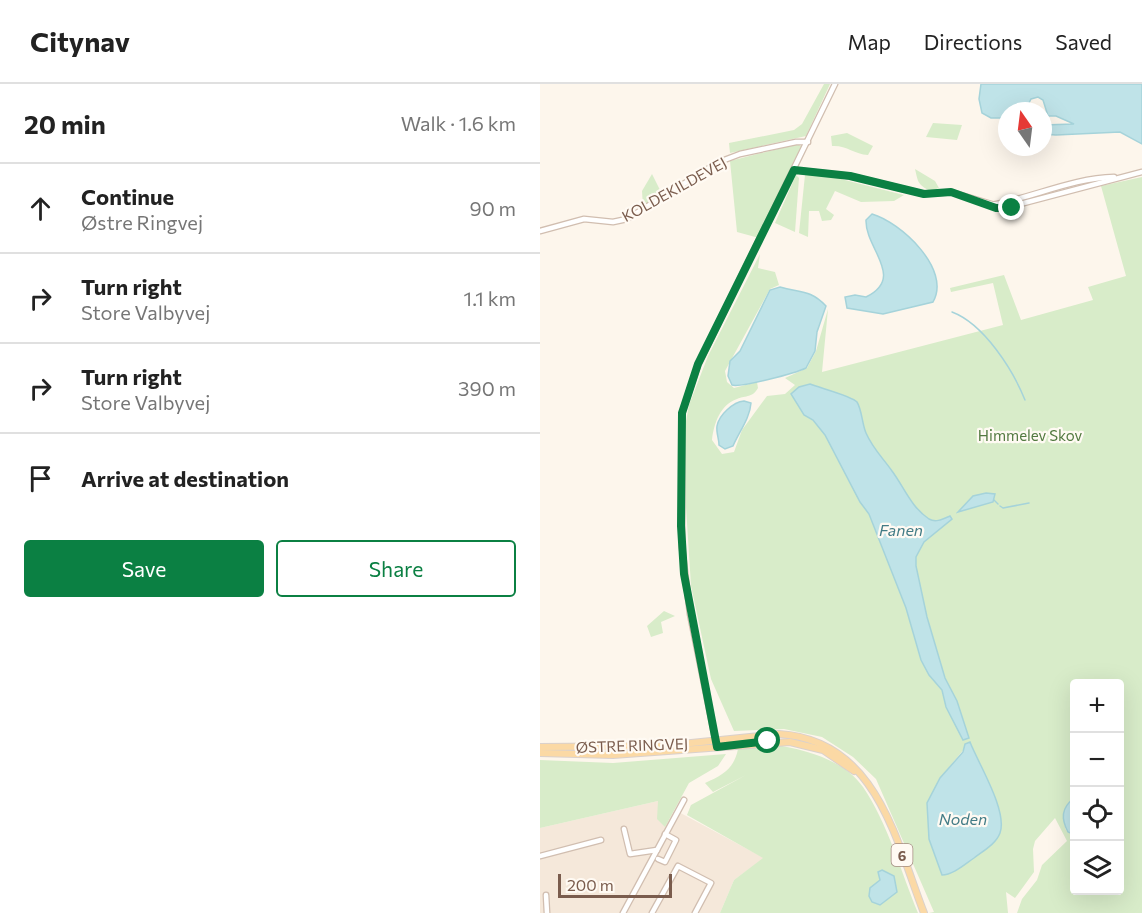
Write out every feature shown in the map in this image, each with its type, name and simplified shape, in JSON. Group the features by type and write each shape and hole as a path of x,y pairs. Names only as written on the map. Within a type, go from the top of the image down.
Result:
{"main road":[{"name":"ØSTRE RINGVEJ","path":"540,747 613,748 768,741 807,744 843,761 878,798 924,913"},
{"name":"ØSTRE RINGVEJ","path":"540,753 613,755 716,744"}],"street":[{"path":"716,744 684,574 681,526 682,413 698,364 835,84"},
{"name":"KOLDEKILDEVEJ","path":"540,231 576,220 627,219 719,162 785,144 808,142"},
{"path":"794,170 850,176 924,194 951,192 988,205 1012,208 1142,172"},
{"path":"623,913 684,800"},
{"path":"624,829 630,854 657,850"},
{"path":"658,859 665,862 676,840 665,834"},
{"path":"540,856 601,840"},
{"path":"665,847 672,850"},
{"path":"652,913 678,866 711,883 695,913"},
{"path":"546,895 547,913"}],"shaded area":[{"path":"658,801 665,826 675,810 764,858 734,880 720,913 540,913 540,828"}],"green space":[{"path":"824,84 830,84 806,136 730,153 729,143 794,130 802,124"},
{"path":"933,123 962,125 957,140 926,137"},
{"path":"847,133 873,146 868,155 832,146 831,136"},
{"path":"797,144 803,147 759,238 737,232 730,161"},
{"path":"915,169 935,181 939,188 930,191 920,184"},
{"path":"652,174 662,194 643,206 642,191"},
{"path":"796,175 799,178 795,232 775,223"},
{"path":"805,175 825,175 904,195 894,201 861,202 835,191 826,209 834,215 831,220 822,221 819,211 809,211 808,237 799,233"},
{"name":"Himmelev Skov","path":"1142,177 1142,913 1017,913 1022,899 1037,880 1042,865 1067,841 1055,818 1035,841 1034,872 1015,898 1006,892 1008,913 929,913 934,912 876,779 853,757 822,737 784,729 734,731 711,679 691,586 686,507 686,421 689,405 708,356 760,254 758,268 775,272 779,285 770,289 725,371 727,382 734,388 757,382 758,388 751,395 731,402 719,415 712,440 722,454 734,452 742,430 767,396 785,394 795,385 785,378 807,368 816,351 828,309 822,372 1003,325 993,283 951,292 950,288 1004,275 1021,320 1093,300 1088,287 1126,276 1101,186","holes":["810,384 856,402 869,439 919,512 932,520 950,516 951,519 924,542 916,557 916,566 927,617 945,678 957,701 968,738 946,707 942,690 929,675 921,660 906,608 869,514 826,436 804,410 794,391","970,742 995,841 963,866 946,875 940,778"]},
{"path":"664,611 675,616 661,622 663,633 651,637 647,626"},
{"path":"774,745 798,749 823,757 845,770 863,787 894,848 918,913 720,913 734,880 763,858 687,815 691,805 746,775 713,792 705,783 731,766 738,749"},
{"path":"726,754 718,766 689,783 665,827 657,819 658,801 540,828 540,760 613,763"}],"water":[{"path":"981,84 1142,84 1142,144 1120,132 1052,135 1052,125 1074,124 1052,116 1052,102 1044,102 1038,97 1031,99 1030,102 998,102 998,118 991,118 982,113 979,99"},
{"path":"872,214 896,226 920,249 935,275 937,289 933,302 883,314 847,308 845,297 855,295 866,297 883,281 881,262 867,231 866,220"},
{"path":"780,287 810,294 826,306 817,332 815,351 806,368 756,382 732,385 728,376 730,361 740,351 770,290"},
{"name":"Fanen","path":"810,384 857,402 869,439 917,509 934,521 950,516 952,519 924,542 916,557 916,566 927,617 945,678 957,701 969,738 963,740 946,707 942,690 929,675 921,660 906,608 869,514 860,502 825,435 813,420 804,415 791,394 799,387"},
{"path":"744,401 751,403 749,414 733,446 725,449 719,445 718,422 731,406"},
{"path":"986,493 995,494 993,502 958,512 973,496"},
{"name":"Noden","path":"970,742 1000,812 1000,833 992,844 974,858 955,871 942,875 929,839 927,803 940,778 963,752 965,744"},
{"path":"1070,802 1070,833 1063,818"},
{"path":"882,870 894,876 897,892 880,905 872,902 869,896 870,888 880,880 878,872"}],"waterway":[{"path":"952,312 975,327 996,349 1013,375 1025,400"},
{"path":"994,500 998,504"},
{"path":"1000,506 1003,508 1029,503"}],"route":[{"path":"768,741 717,747 690,614 682,547 681,429 685,401 698,364 794,170 850,176 909,192 934,195 951,192 996,208 1012,208"}]}
